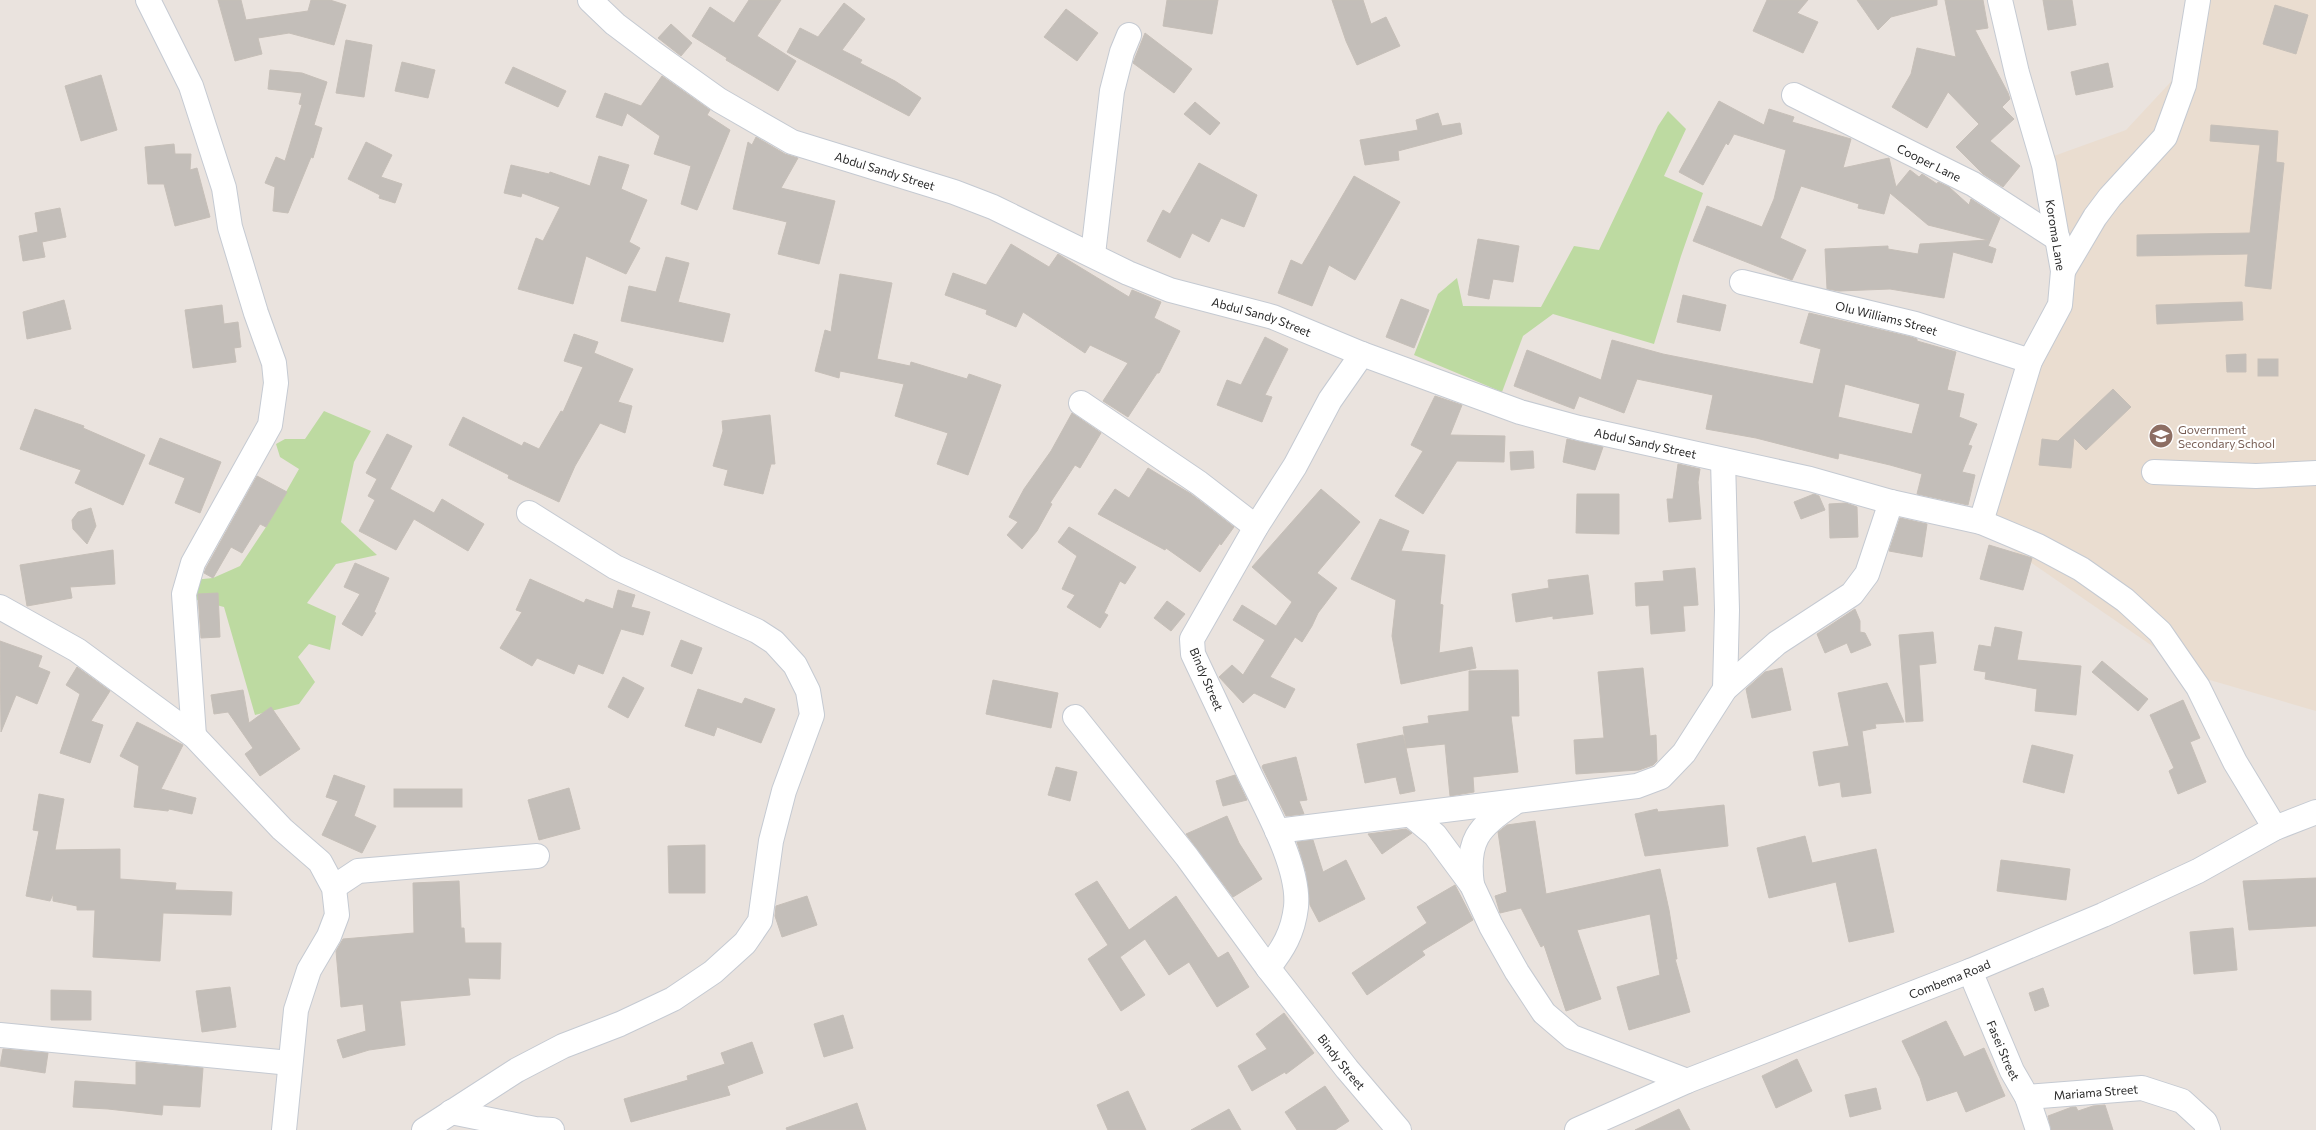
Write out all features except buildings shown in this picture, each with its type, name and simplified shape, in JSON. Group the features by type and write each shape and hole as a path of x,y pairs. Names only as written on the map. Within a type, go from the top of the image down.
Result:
{"street":[{"path":"148,0 191,86 224,188 230,227 256,313 274,363 276,383 270,425 193,563 184,594 194,736"},
{"name":"Abdul Sandy Street","path":"590,0 649,50 719,100 792,142 954,192 993,207 1093,254 1128,273 1170,290 1273,317 1362,354 1520,412 1579,428 1810,479 1891,502 1980,522 2038,546 2082,569 2125,600 2160,632 2198,687 2235,762 2275,828"},
{"name":"Koroma Lane","path":"1980,522 2030,361 2060,305 2063,272 2044,165 2017,73 2000,0"},
{"path":"2063,272 2095,217 2110,197 2165,137 2184,85 2198,0"},
{"path":"1093,254 1112,91 1122,52 1129,35"},
{"name":"Cooper Lane","path":"1794,95 1973,184 2058,239"},
{"name":"Olu Williams Street","path":"1742,282 1915,324 2030,361"},
{"name":"Bindy Street","path":"1268,968 1285,947 1296,906 1296,888 1277,832 1191,647 1192,639 1256,527 1295,466 1330,400 1362,354"},
{"path":"1081,404 1199,483 1256,527"},
{"path":"1723,460 1727,610 1725,689"},
{"path":"2154,472 2256,476 2316,473"},
{"path":"1277,832 1637,786 1661,776 1684,753 1725,689 1776,642 1852,594 1867,574 1891,502"},
{"path":"424,1130 517,1070 562,1046 620,1024 673,999 713,972 745,944 760,921 771,840 784,791 812,715 808,691 795,664 774,642 757,631 615,567 528,513"},
{"path":"0,607 77,650 194,736 282,829 320,862 334,887 337,915 329,936 309,970 296,1010 284,1130"},
{"name":"Bindy Street","path":"1075,717 1187,857 1268,968 1347,1069 1400,1130"},
{"path":"1472,885 1469,862 1475,839 1488,820 1514,803"},
{"name":"Combema Road","path":"1577,1130 1687,1081 1970,971 2104,915 2180,879 2275,828 2316,812"},
{"path":"1411,815 1435,835 1472,885 1490,926 1544,1013 1572,1036 1687,1081"},
{"path":"334,887 358,870 537,856"},
{"name":"Fasei Street","path":"1970,971 2012,1071 2027,1097 2038,1130"},
{"path":"0,1035 290,1063"},
{"name":"Mariama Street","path":"2027,1097 2142,1088 2182,1101 2205,1122 2208,1130"},
{"path":"451,1112 535,1129 552,1130"}],"shaded area":[{"name":"Government Secondary School","path":"2207,0 2316,0 2316,711 2196,676 1985,531 2028,342 2064,307 2040,161 2126,130 2194,57"}],"green space":[{"path":"1668,111 1686,129 1664,176 1703,193 1654,344 1553,314 1523,336 1502,392 1414,355 1438,294 1457,278 1463,306 1541,307 1574,246 1599,250 1658,126"},
{"path":"324,411 371,431 354,462 341,522 377,555 336,564 307,603 336,616 330,650 309,644 298,657 315,682 299,704 255,715 224,607 189,598 193,580 213,578 240,566 266,527 299,469 280,457 276,444 285,439 305,439"}],"place":[{"name":"Government Secondary School","path":"2161,436"}]}
